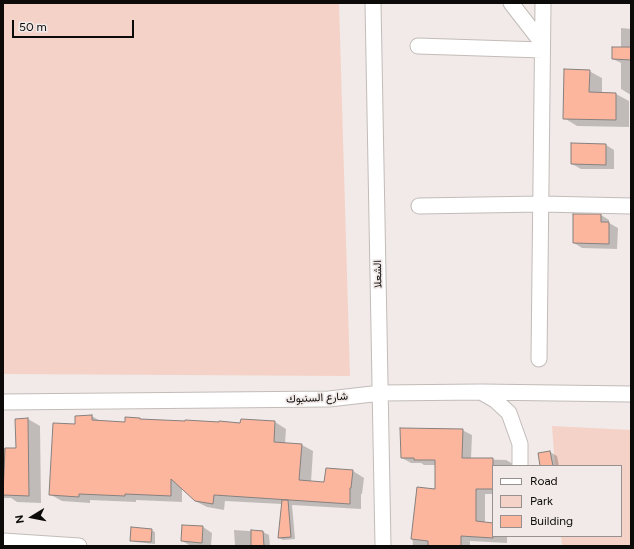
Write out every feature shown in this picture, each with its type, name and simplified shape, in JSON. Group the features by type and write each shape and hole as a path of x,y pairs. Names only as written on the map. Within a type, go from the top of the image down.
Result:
{"street":[{"name":"الشعلا","path":"374,3 383,546"},
{"path":"511,3 542,47"},
{"path":"539,359 543,3"},
{"path":"418,46 542,47"},
{"path":"419,206 541,204 631,206"},
{"name":"شارع السنبوك","path":"3,402 329,399 381,393 481,392 631,394"},
{"path":"481,392 495,400 509,413 520,444 520,465"},
{"path":"3,542 79,546"}],"green space":[{"path":"3,3 339,3 350,376 3,374"},
{"path":"552,426 631,430 631,546 562,546 561,537 622,537 622,465 555,465"}],"building":[{"path":"612,47 631,47 631,60 612,59"},
{"path":"564,69 590,70 589,92 616,93 616,120 563,119"},
{"path":"571,143 606,144 606,165 571,164"},
{"path":"573,214 601,214 601,222 609,222 609,244 573,243"},
{"path":"92,415 92,420 125,422 125,417 140,419 240,423 241,419 275,421 274,442 302,444 299,480 324,482 326,468 353,470 350,488 350,504 214,495 213,504 195,501 171,479 171,496 79,494 79,497 49,495 53,423 75,424 75,416"},
{"path":"28,418 29,496 3,495 5,448 16,448 15,419"},
{"path":"400,428 463,429 462,458 493,458 492,489 476,489 476,521 492,523 493,538 461,536 461,546 428,546 428,541 411,539 417,487 435,489 435,460 414,460 414,458 401,458"},
{"path":"550,451 553,465 540,465 538,453"},
{"path":"282,500 288,500 291,537 278,538"},
{"path":"182,525 203,526 202,543 181,541"},
{"path":"131,527 152,529 151,542 130,541"},
{"path":"251,530 263,531 264,546 251,546"}]}
